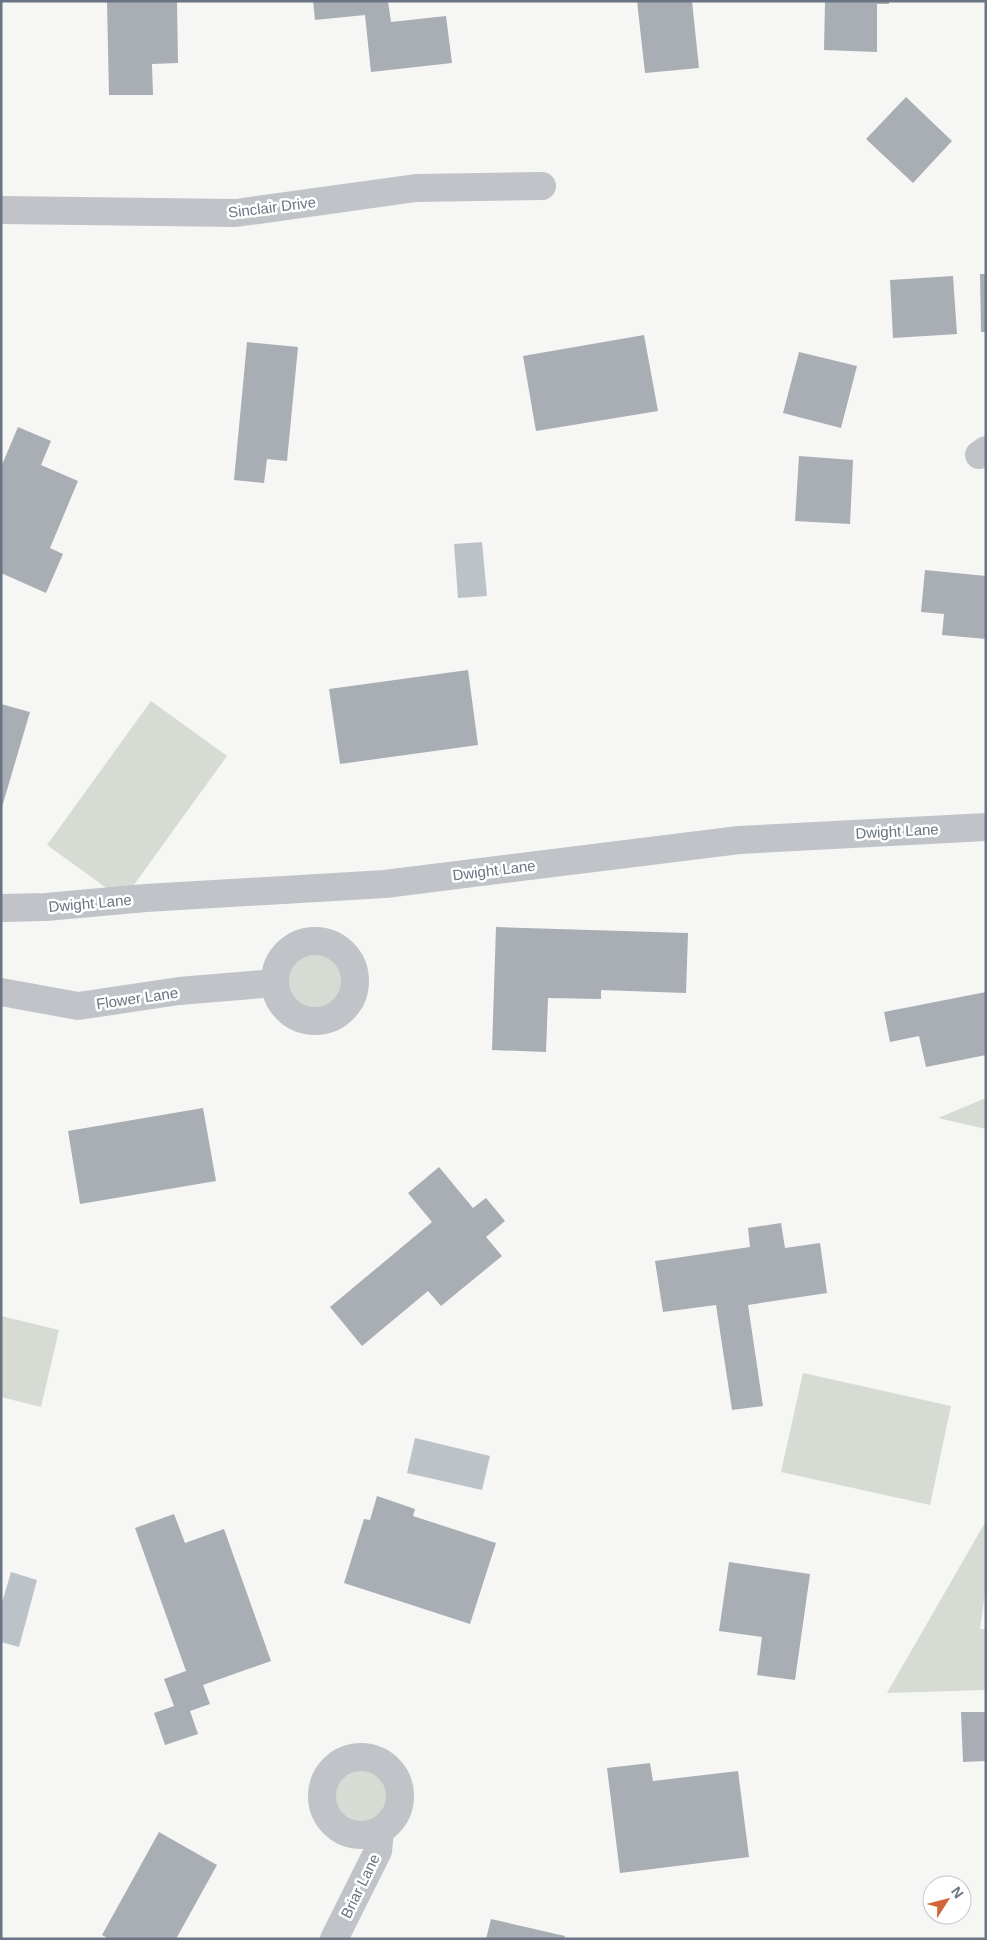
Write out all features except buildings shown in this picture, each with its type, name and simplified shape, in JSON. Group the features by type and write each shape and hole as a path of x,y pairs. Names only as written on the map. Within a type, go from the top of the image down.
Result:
{"street":[{"name":"Sinclair Drive","path":"1,210 236,213 416,188 542,186"},
{"name":"Dwight Lane","path":"1,908 46,907 146,898 385,884 738,840 986,827"},
{"name":"Flower Lane","path":"1,992 78,1006 179,992 275,983"},
{"name":"Briar Lane","path":"334,1939 378,1851 380,1831"}],"shaded area":[{"path":"482,542 487,596 458,598 454,544"},
{"path":"151,701 227,756 123,900 47,845"},
{"path":"314,950 331,955 339,963 344,980 339,997 331,1005 314,1010 297,1005 289,997 284,980 289,963 297,955"},
{"path":"986,1098 986,1129 938,1118"},
{"path":"1,1316 59,1330 41,1407 1,1397"},
{"path":"803,1373 951,1406 930,1505 781,1472"},
{"path":"415,1438 490,1456 482,1490 407,1473"},
{"path":"986,1521 986,1585 980,1629 986,1629 986,1690 887,1693"},
{"path":"11,1572 37,1580 19,1647 1,1642 1,1606"},
{"path":"361,1767 378,1772 386,1780 391,1797 386,1814 378,1822 361,1827 344,1822 336,1814 331,1797 336,1780 344,1772"}]}
